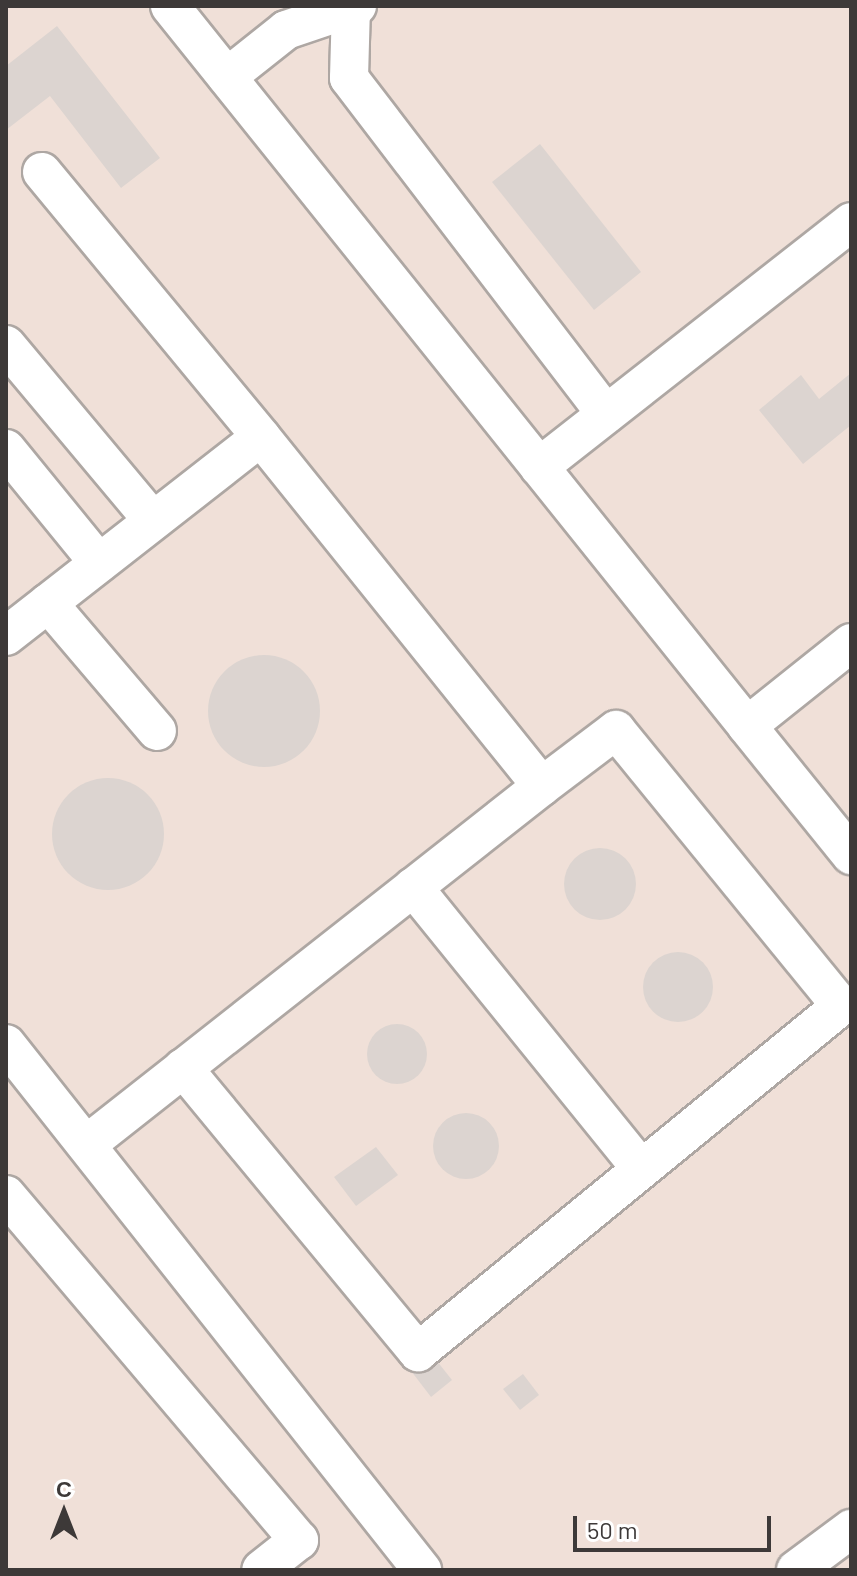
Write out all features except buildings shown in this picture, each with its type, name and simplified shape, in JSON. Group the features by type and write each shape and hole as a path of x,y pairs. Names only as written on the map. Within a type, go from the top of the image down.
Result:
{"lane":[{"path":"170,6 851,855"},
{"path":"227,77 286,30 353,7 349,78 606,414"},
{"path":"42,172 261,437 542,786"},
{"path":"539,467 851,222"},
{"path":"6,345 153,521"},
{"path":"6,636 261,437"},
{"path":"6,449 99,563"},
{"path":"48,603 157,731"},
{"path":"747,726 851,643"},
{"path":"86,1145 183,1068 413,887 616,730 841,1006 418,1352 183,1068"},
{"path":"413,887 641,1169"},
{"path":"6,1044 422,1570"},
{"path":"6,1195 299,1540 261,1570"},
{"path":"796,1570 851,1529"}],"shaded area":[{"path":"6,6 851,6 851,1570 6,1570"}]}
